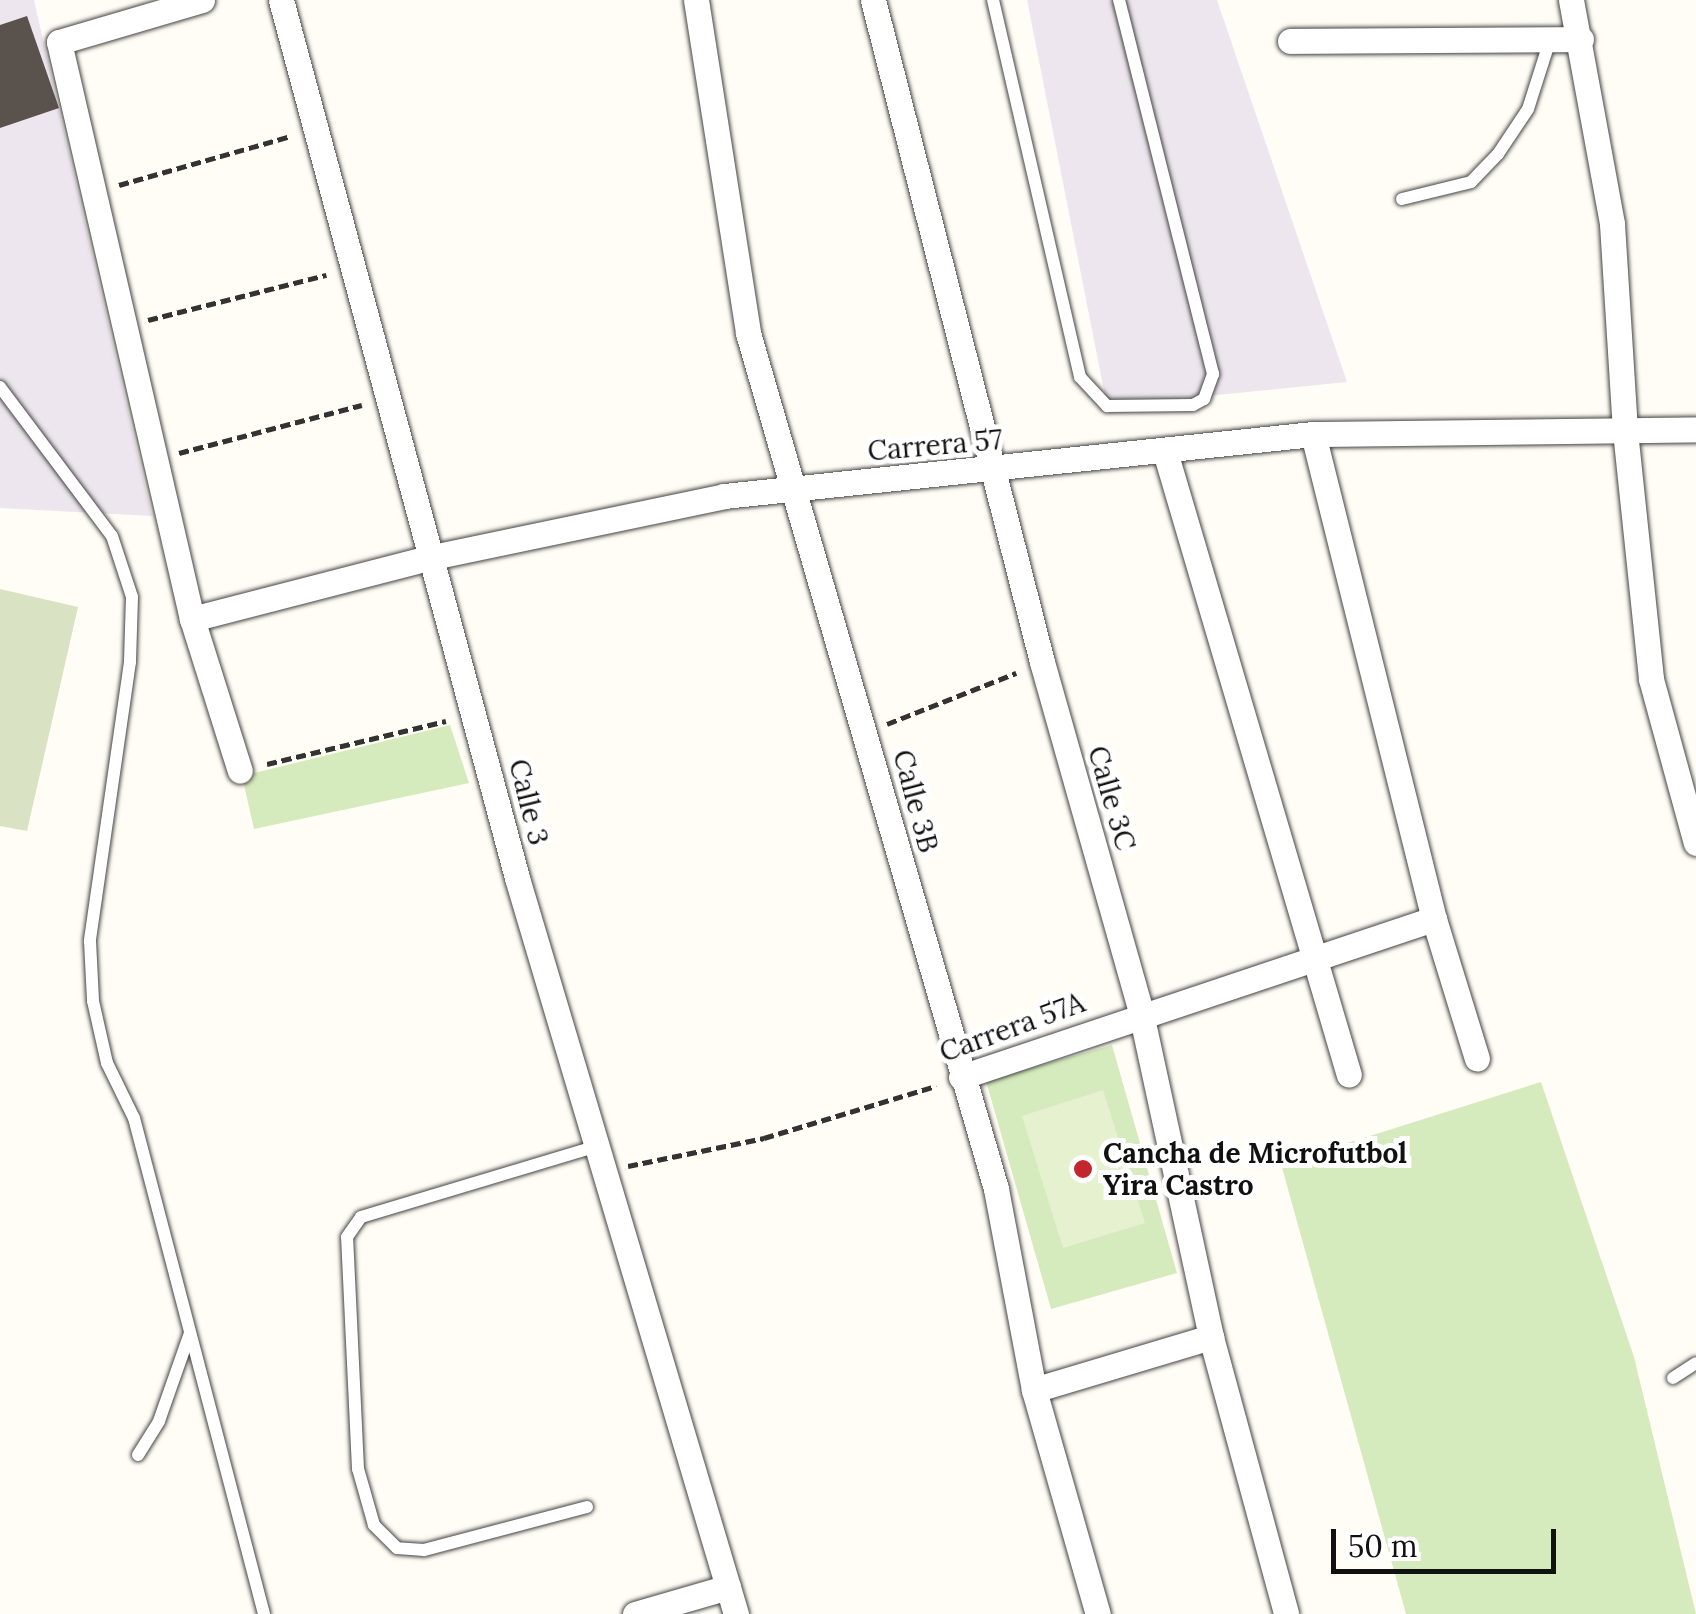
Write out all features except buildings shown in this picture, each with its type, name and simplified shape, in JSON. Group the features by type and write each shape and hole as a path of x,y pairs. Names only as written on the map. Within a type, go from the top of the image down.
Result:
{"street":[{"path":"202,0 58,42 192,619 240,771"},
{"name":"Calle 3","path":"281,0 348,270 428,558 477,714 517,878 736,1614"},
{"name":"Calle 3B","path":"696,0 748,333 996,1189 1034,1390 1098,1614"},
{"name":"Calle 3C","path":"873,0 1042,662 1141,1013 1211,1337 1286,1614"},
{"path":"1571,0 1612,224 1625,430 1652,678 1696,843"},
{"path":"1290,41 1581,39"},
{"name":"Carrera 57","path":"192,619 428,558 724,496 1166,454 1313,434 1696,429"},
{"path":"1313,434 1434,919 1477,1059"},
{"path":"1166,454 1312,965 1349,1075"},
{"name":"Carrera 57A","path":"961,1077 1141,1013 1312,965 1434,919"},
{"path":"1034,1390 1211,1337"},
{"path":"635,1614 728,1587"}],"lane":[{"path":"994,0 1080,376 1106,406 1192,405 1204,399 1213,374 1120,0"},
{"path":"1402,199 1471,182 1498,154 1528,109 1550,40"},
{"path":"0,388 112,536 132,596 130,662 90,941 93,1001 107,1064 134,1118 264,1614"},
{"path":"587,1507 424,1550 397,1548 374,1525 358,1469 348,1237 361,1218 598,1146"},
{"path":"138,1455 160,1421 191,1330"},
{"path":"1673,1378 1696,1363"}],"path":[{"path":"95,192 314,130"},
{"path":"127,326 348,270"},
{"path":"156,459 384,400"},
{"path":"866,732 1042,662"},
{"path":"240,771 477,714"},
{"name":"Carrera 57A","path":"606,1172 764,1138 961,1077"}],"shaded area":[{"path":"0,0 34,0 152,516 0,508"},
{"path":"1027,0 1217,0 1347,382 1107,406"}],"green space":[{"path":"0,589 78,607 27,831 0,826"},
{"path":"450,725 469,783 254,829 242,776"},
{"path":"1112,1045 1177,1273 1051,1309 986,1081"},
{"path":"1541,1082 1634,1357 1696,1614 1406,1614 1281,1164"},
{"name":"Cancha de Microfutbol Yira Castro","path":"1103,1090 1145,1223 1063,1248 1022,1116"}],"place":[{"name":"Cancha de Microfutbol Yira Castro","path":"1083,1169"}]}
